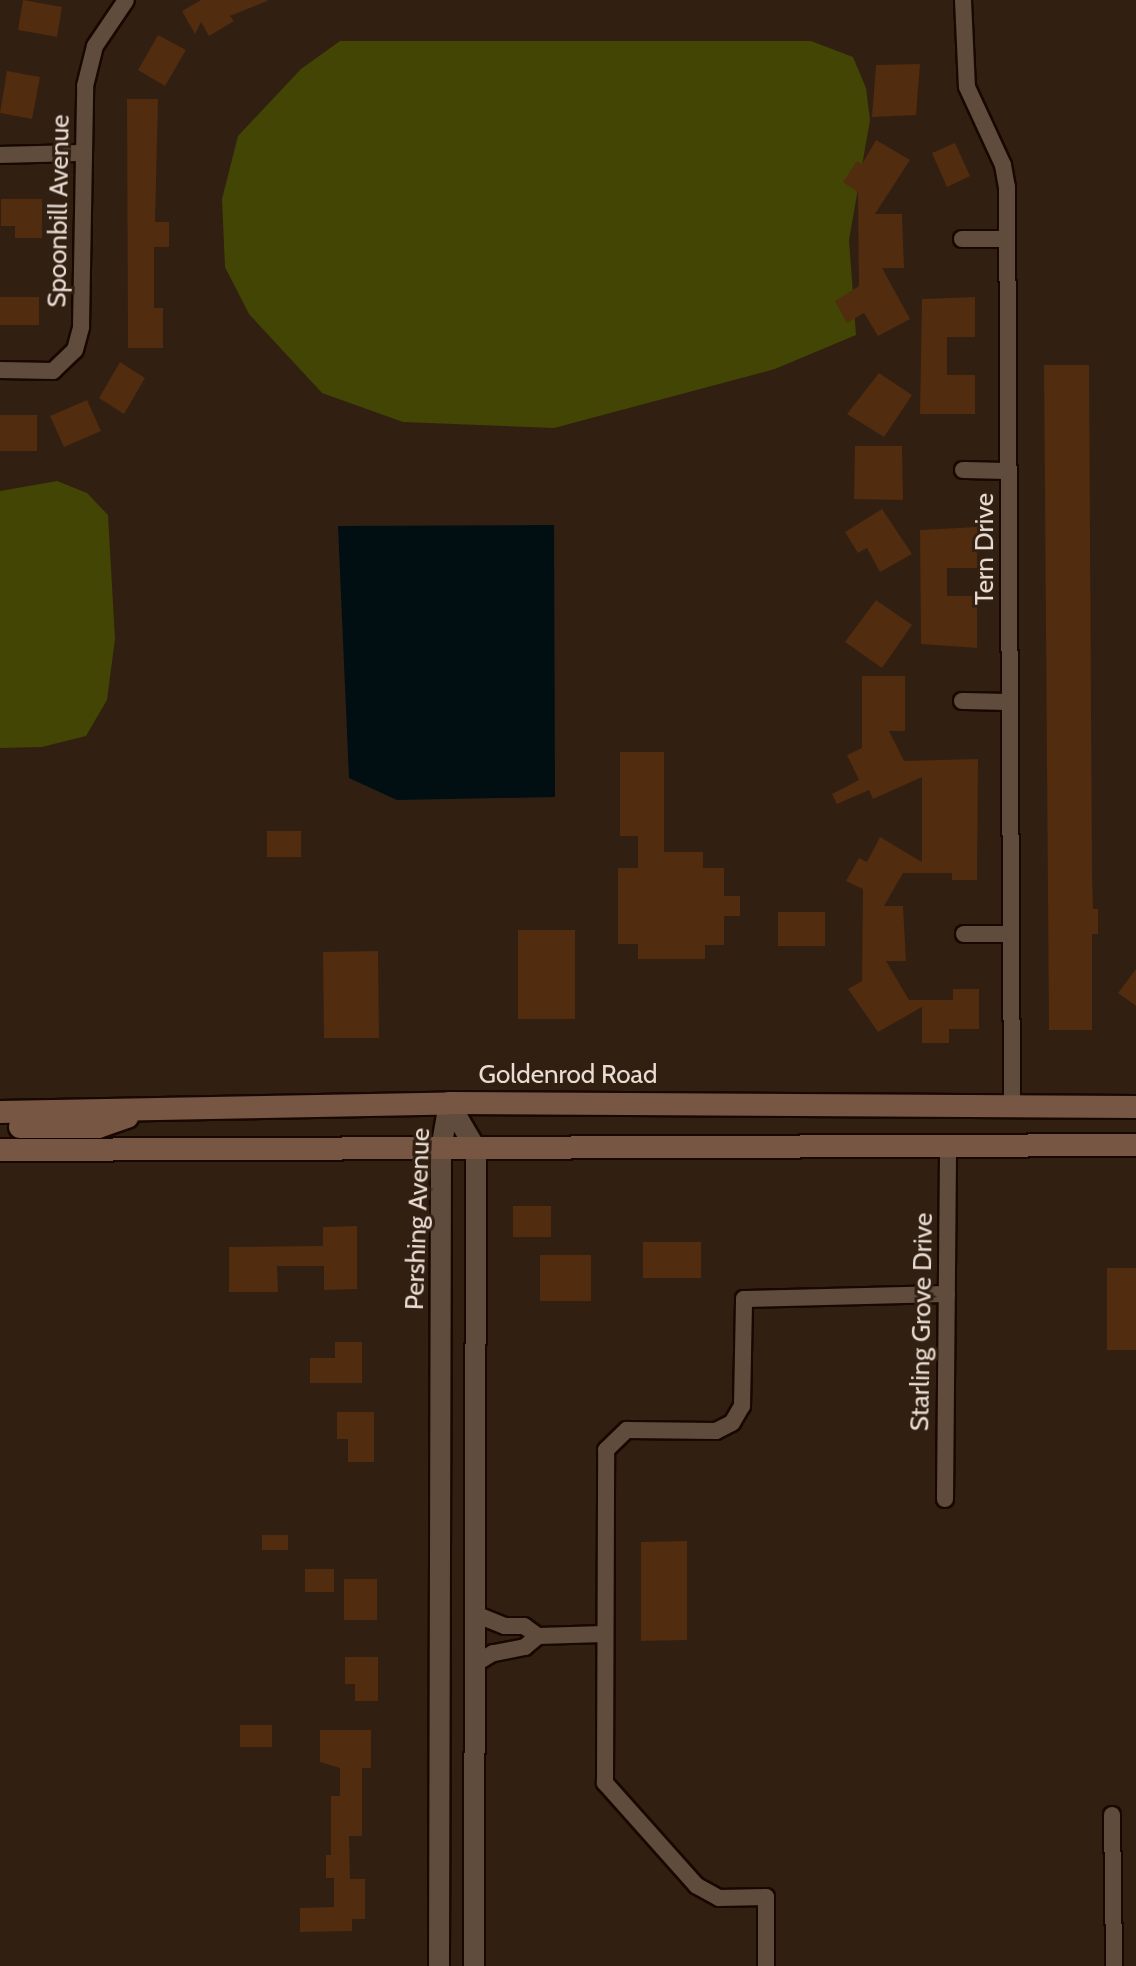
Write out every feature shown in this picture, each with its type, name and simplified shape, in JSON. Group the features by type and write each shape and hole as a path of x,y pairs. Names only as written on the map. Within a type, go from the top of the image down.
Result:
{"main road":[{"name":"Goldenrod Road","path":"0,1112 449,1103 1136,1107"},
{"path":"0,1127 98,1127 147,1109"},
{"path":"0,1150 1136,1145"}],"street":[{"name":"Tern Drive","path":"963,0 967,87 1003,165 1007,239 1012,1107"},
{"name":"Spoonbill Avenue","path":"0,370 53,371 75,350 81,327 81,153 85,86 95,46 122,1"},
{"path":"0,155 81,153"},
{"path":"962,239 1007,239"},
{"path":"963,470 1008,471"},
{"path":"962,701 1010,702"},
{"path":"964,934 1011,934"},
{"name":"Pershing Avenue","path":"449,1103 476,1149"},
{"name":"Pershing Avenue","path":"439,1966 441,1149 449,1103"},
{"name":"Starling Grove Drive","path":"945,1499 948,1146"},
{"path":"474,1966 476,1149"},
{"path":"766,1966 766,1897 719,1898 703,1890 605,1783 606,1450 627,1430 716,1431 732,1423 742,1406 744,1299 947,1294"},
{"path":"475,1614 505,1626 524,1626 538,1636 604,1634"},
{"path":"475,1664 493,1653 525,1647 538,1636"},
{"path":"1112,1815 1114,1966"}],"shaded area":[{"path":"340,41 811,41 853,57 866,88 870,120 849,240 856,335 775,369 554,428 403,422 322,393 249,314 225,267 222,199 238,136 301,69"},
{"path":"57,481 87,493 108,515 115,639 107,700 86,736 42,747 0,748 0,491"},
{"path":"554,525 555,797 397,800 349,778 338,526"}],"building":[{"path":"23,0 62,7 57,37 18,30"},
{"path":"201,0 267,1 230,16 234,21 209,36 201,22 195,34 182,11"},
{"path":"158,35 186,50 165,86 138,70"},
{"path":"920,64 916,115 872,117 876,65"},
{"path":"7,71 40,77 32,119 0,113"},
{"path":"127,99 158,99 155,222 169,222 169,247 154,247 154,308 163,308 163,348 128,348"},
{"path":"876,140 910,160 875,214 902,214 904,268 882,268 910,319 878,336 864,313 847,323 835,301 859,286 858,192 843,182 857,161 862,164"},
{"path":"955,143 970,176 947,187 932,153"},
{"path":"1,199 42,199 42,238 15,238 15,226 1,226"},
{"path":"0,297 39,297 39,325 0,325"},
{"path":"975,297 975,337 947,337 947,375 975,375 975,414 920,414 922,299"},
{"path":"120,362 145,378 124,414 99,398"},
{"path":"1044,365 1089,365 1092,873 1093,909 1098,909 1098,934 1092,934 1092,1030 1049,1030"},
{"path":"879,373 912,395 884,437 847,414"},
{"path":"87,400 101,431 64,447 50,416"},
{"path":"0,415 37,415 37,451 0,451"},
{"path":"855,446 902,446 903,500 854,499"},
{"path":"882,509 912,554 880,572 867,548 858,553 845,532"},
{"path":"977,527 977,568 947,568 947,596 977,596 977,648 921,644 920,530"},
{"path":"876,600 912,625 882,668 845,642"},
{"path":"862,676 905,676 905,731 889,731 904,761 978,759 977,880 952,880 952,873 903,873 884,906 903,906 906,961 886,961 909,1000 953,1000 953,989 979,989 979,1029 949,1029 949,1043 922,1043 922,1007 878,1032 848,989 862,981 863,889 846,881 859,858 867,862 880,837 922,862 922,777 873,799 869,790 837,804 832,794 859,780 847,755 862,748"},
{"path":"620,752 664,752 664,852 703,852 703,868 724,868 724,896 740,896 740,916 724,916 724,945 705,945 705,959 638,959 638,944 618,944 618,868 638,868 638,836 620,836"},
{"path":"267,831 301,831 301,857 267,857"},
{"path":"778,912 825,912 825,946 778,946"},
{"path":"518,930 575,930 575,1019 518,1019"},
{"path":"378,951 379,1038 324,1038 323,952"},
{"path":"1136,969 1136,1006 1118,993"},
{"path":"513,1206 551,1206 551,1237 513,1237"},
{"path":"357,1226 357,1289 324,1290 324,1266 277,1266 278,1292 229,1292 229,1247 323,1246 323,1227"},
{"path":"643,1242 701,1242 701,1278 643,1278"},
{"path":"540,1255 591,1255 591,1301 540,1301"},
{"path":"1107,1268 1136,1268 1136,1350 1107,1350"},
{"path":"335,1342 362,1342 362,1383 310,1383 310,1358 335,1358"},
{"path":"337,1412 374,1412 374,1462 348,1462 348,1439 337,1439"},
{"path":"262,1535 288,1535 288,1550 262,1550"},
{"path":"687,1541 687,1640 641,1641 641,1542"},
{"path":"305,1569 334,1569 334,1592 305,1592"},
{"path":"344,1579 377,1579 377,1620 344,1620"},
{"path":"345,1657 378,1657 378,1701 355,1701 355,1684 345,1684"},
{"path":"240,1725 272,1725 272,1747 240,1747"},
{"path":"320,1730 371,1730 371,1768 362,1768 362,1836 349,1836 350,1879 365,1879 365,1919 352,1919 352,1931 300,1932 300,1908 334,1907 334,1878 326,1878 326,1855 331,1855 331,1796 340,1796 340,1768 320,1762"}]}
